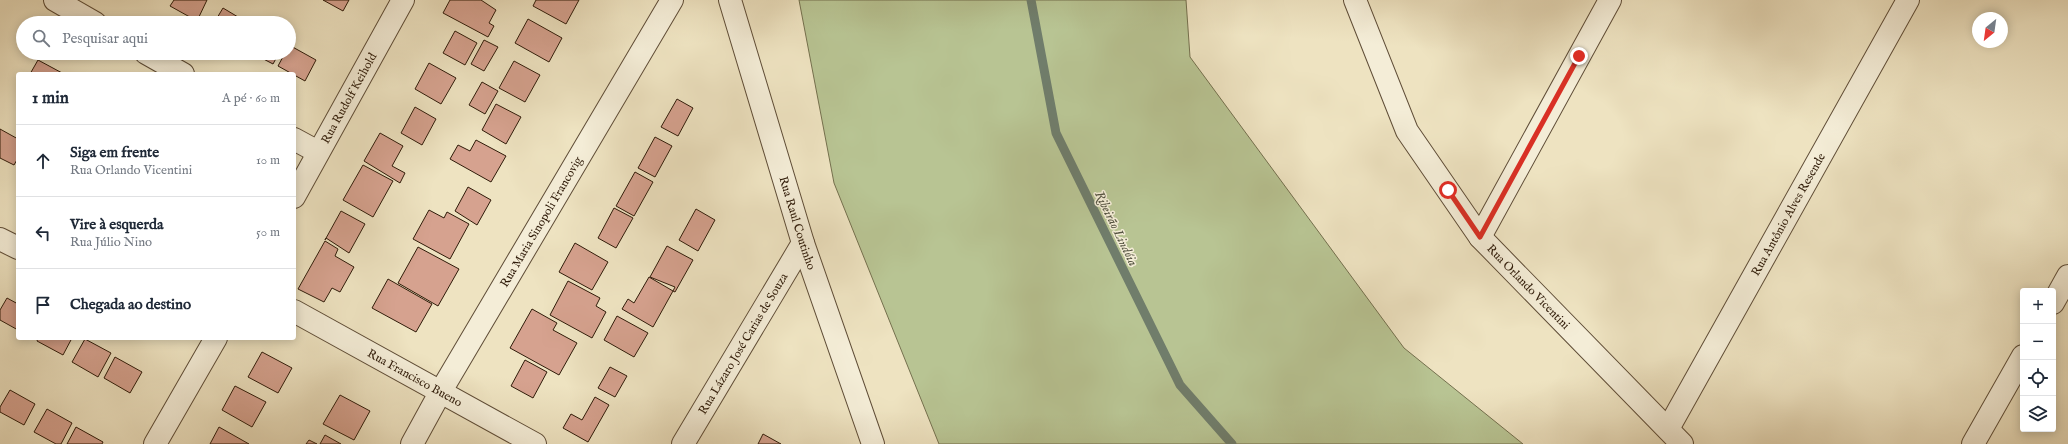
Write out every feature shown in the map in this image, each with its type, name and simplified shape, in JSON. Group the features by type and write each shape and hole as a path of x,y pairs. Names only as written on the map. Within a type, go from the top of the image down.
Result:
{"street":[{"path":"55,0 83,16"},
{"name":"Rua Rudolf Keihold","path":"296,193 403,0"},
{"name":"Rua Maria Sinopoli Francovig","path":"412,444 441,391 672,0"},
{"name":"Rua Raul Coutinho","path":"730,0 803,243 873,444"},
{"name":"Rua Orlando Vicentini","path":"1355,0 1407,131 1480,237 1675,437"},
{"path":"1480,237 1610,0"},
{"name":"Rua Antônio Alves Resende","path":"1675,437 1908,0"},
{"path":"158,60 179,72"},
{"path":"296,139 318,152"},
{"path":"0,239 16,247"},
{"name":"Rua Lázaro José Carias de Souza","path":"683,444 803,243"},
{"path":"2056,298 2068,276"},
{"name":"Rua Francisco Bueno","path":"296,312 535,444"},
{"path":"155,444 208,341"},
{"path":"1973,444 2021,360"}],"green space":[{"path":"799,0 1186,0 1190,57 1404,348 1523,444 939,444 834,183"}],"building":[{"path":"174,0 207,0 199,16 188,16 170,6"},
{"path":"323,0 349,0 343,11"},
{"path":"450,0 481,0 496,10 489,23 494,26 488,37 443,13"},
{"path":"536,0 579,0 566,24 533,6"},
{"path":"223,8 236,16 218,16"},
{"path":"528,19 562,38 549,62 515,43"},
{"path":"455,31 477,43 465,65 443,53"},
{"path":"484,40 498,47 484,71 471,64"},
{"path":"296,49 316,60 305,81 296,76 296,72 289,72 278,66 281,60 296,60"},
{"path":"38,60 60,72 31,72"},
{"path":"265,60 275,60 273,64"},
{"path":"514,61 540,75 525,102 499,88"},
{"path":"429,63 456,78 441,104 415,89"},
{"path":"482,82 498,91 485,114 469,105"},
{"path":"677,99 693,108 678,136 661,127"},
{"path":"496,104 521,117 506,144 482,130"},
{"path":"415,107 436,119 422,145 401,133"},
{"path":"0,129 16,138 16,162 14,165 0,158"},
{"path":"380,133 403,146 392,166 405,173 400,183 364,161"},
{"path":"655,137 672,146 655,177 638,168"},
{"path":"476,140 506,156 491,182 450,159 458,145 470,151"},
{"path":"363,165 393,181 373,217 343,200"},
{"path":"635,172 653,182 634,216 616,206"},
{"path":"468,187 491,200 477,225 455,211"},
{"path":"614,208 633,218 616,248 598,238"},
{"path":"696,209 715,220 698,251 679,240"},
{"path":"429,210 444,218 447,212 469,224 450,259 413,239"},
{"path":"341,211 365,224 349,253 326,238"},
{"path":"325,241 338,249 335,256 354,267 340,292 332,288 324,302 298,289"},
{"path":"575,243 608,262 592,290 559,272"},
{"path":"667,246 693,260 675,292 673,291 675,287 650,277"},
{"path":"418,247 459,269 438,306 398,283"},
{"path":"649,277 673,291 653,327 622,309 628,299 634,303"},
{"path":"388,279 432,304 416,332 372,308"},
{"path":"568,281 600,298 596,306 606,312 592,338 550,315"},
{"path":"7,298 16,303 16,329 0,320 0,310"},
{"path":"532,309 557,323 553,330 577,343 559,375 510,348"},
{"path":"617,316 648,333 634,357 604,340"},
{"path":"37,340 71,340 63,355"},
{"path":"84,340 111,353 98,377 72,362"},
{"path":"262,352 292,368 278,393 248,377"},
{"path":"115,357 142,372 130,393 104,378"},
{"path":"525,360 547,372 533,398 511,386"},
{"path":"610,367 627,376 615,397 598,388"},
{"path":"235,386 266,402 252,427 222,410"},
{"path":"10,390 35,404 24,425 0,412 0,407"},
{"path":"340,395 370,411 354,440 323,424"},
{"path":"595,397 609,405 588,442 563,428 571,414 582,420"},
{"path":"47,409 72,423 61,444 56,444 34,432"},
{"path":"76,427 103,442 102,444 67,444"},
{"path":"219,427 249,444 210,444"},
{"path":"763,434 781,444 758,444"},
{"path":"325,435 341,444 320,444"},
{"path":"309,440 317,444 306,444"}],"waterway":[{"name":"Ribeirão Lindóia","path":"1031,0 1056,133 1180,385 1232,444"}],"route":[{"path":"1448,190 1480,237 1579,56"}]}
